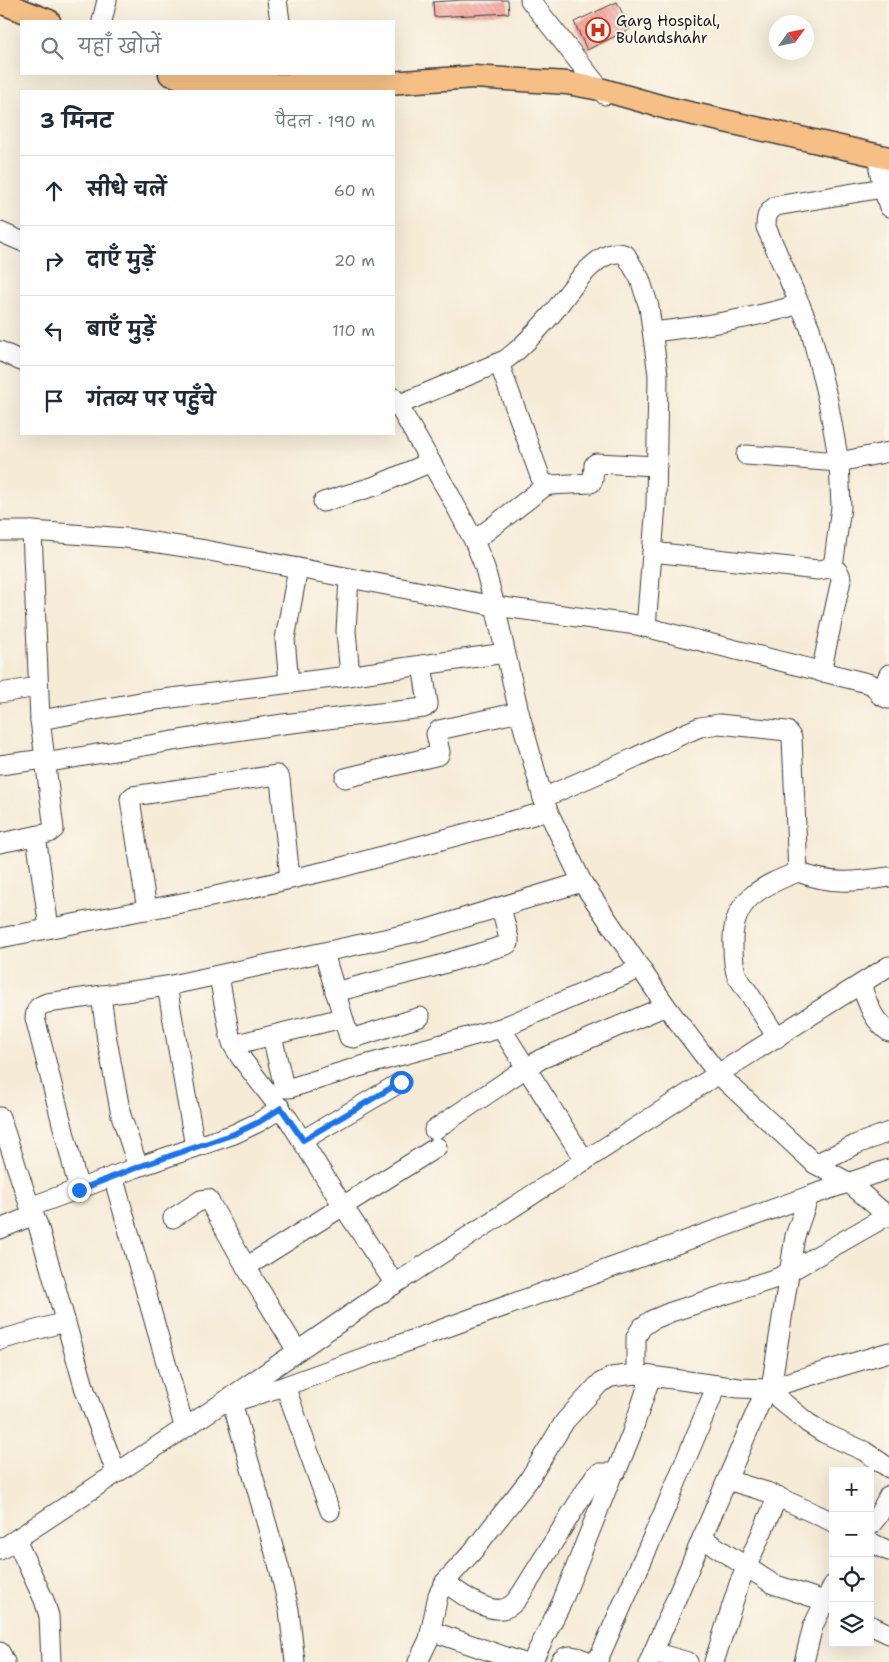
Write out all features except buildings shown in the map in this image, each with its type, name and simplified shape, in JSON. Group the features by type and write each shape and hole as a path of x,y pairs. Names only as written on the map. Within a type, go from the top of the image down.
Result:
{"main road":[{"path":"0,2 46,20"},
{"path":"0,14 20,22"},
{"path":"175,75 222,84 271,79 374,84 474,77 567,83 664,119 885,171"},
{"path":"395,94 474,88 605,96"}],"street":[{"path":"102,20 106,0"},
{"path":"277,0 280,20"},
{"path":"530,0 605,96"},
{"path":"652,552 818,570 831,566 834,560 841,508 839,462 819,360 810,328 766,227 766,217 769,210 776,206 885,171 889,207"},
{"path":"0,232 20,241"},
{"path":"532,1662 562,1602 613,1473 631,1435 643,1375 636,1337 642,1327 652,1320 671,1312 771,1281 886,1211 848,1182 815,1164 718,1074 666,1006 582,882 546,804 519,712 484,565 474,541 396,402 499,363 514,354 539,328 583,274 596,262 615,253 621,253 626,256 640,279 649,307 658,375 656,505 646,627"},
{"path":"653,332 748,319 800,304"},
{"path":"0,351 20,361"},
{"path":"499,363 544,487"},
{"path":"746,455 839,462 889,452"},
{"path":"323,502 375,486 431,462"},
{"path":"474,541 544,487 591,483 596,463 656,466"},
{"path":"0,531 32,531 126,538 205,550 495,606 646,627 871,684 884,697"},
{"path":"0,843 49,833 54,829 40,720 32,531"},
{"path":"821,672 841,580 841,575 831,566"},
{"path":"289,683 285,639 298,568"},
{"path":"349,578 346,624 350,676"},
{"path":"40,720 140,702 350,676 505,653"},
{"path":"0,765 44,761 283,724 424,708 428,703 422,665"},
{"path":"884,697 889,674"},
{"path":"0,693 38,687"},
{"path":"345,778 438,755 440,752 436,734 439,730 519,712"},
{"path":"0,938 146,910 335,869 546,804 681,735 700,727 719,724 787,731 792,738 798,872"},
{"path":"146,910 130,799 133,796 277,775 280,779 290,879"},
{"path":"36,836 49,928"},
{"path":"777,1038 737,975 733,959 732,940 736,917 742,905 775,880 798,872 833,882 853,882 889,877"},
{"path":"79,1190 35,1018 36,1009 39,1005 167,986 324,953 421,931 582,882"},
{"path":"335,992 433,967 509,943 501,907"},
{"path":"324,953 347,1035 351,1038 420,1017"},
{"path":"51,1662 49,1616 44,1600 8,1545 184,1426 212,1410 395,1284 718,1074 889,966"},
{"path":"272,1036 283,1083 286,1088 290,1088 358,1067 501,1028 641,968"},
{"path":"219,976 233,1046 303,1140 343,1206 395,1284"},
{"path":"861,985 871,1011 879,1024 889,1032"},
{"path":"167,986 195,1147"},
{"path":"101,995 121,1115 138,1167"},
{"path":"246,1267 343,1206 436,1138 526,1068 666,1006"},
{"path":"233,1046 342,1018"},
{"path":"501,1028 585,1162"},
{"path":"303,1140 401,1082"},
{"path":"0,1229 32,1211 113,1176 234,1134 259,1122 281,1108"},
{"path":"0,1117 42,1240 85,1390 116,1472"},
{"path":"815,1164 857,1144 889,1132"},
{"path":"212,1410 285,1386 889,1168"},
{"path":"113,1176 184,1426"},
{"path":"688,1662 651,1657 768,1388 795,1236 809,1196"},
{"path":"173,1218 201,1200 208,1199 246,1267 297,1351"},
{"path":"0,1340 65,1322"},
{"path":"418,1662 429,1639 438,1595 445,1582 473,1551 528,1480 565,1421 600,1383 611,1377 643,1375 755,1389 768,1388 889,1352"},
{"path":"597,1662 718,1385"},
{"path":"285,1386 330,1511"},
{"path":"768,1388 808,1423 824,1433 864,1451 889,1468"},
{"path":"232,1402 279,1567 289,1610 295,1662"},
{"path":"445,1582 465,1597 485,1606 498,1610 512,1605 521,1594 594,1477 598,1473 613,1473"},
{"path":"727,1480 778,1496 829,1520"},
{"path":"874,1521 889,1495"},
{"path":"714,1662 746,1567 778,1496"},
{"path":"702,1538 773,1584 829,1596"},
{"path":"874,1544 889,1551"},
{"path":"804,1662 813,1626 829,1598"},
{"path":"874,1627 889,1634"},
{"path":"431,1631 520,1662"},
{"path":"0,1652 5,1662"},
{"path":"560,1662 562,1658 568,1656 590,1662"}],"place":[{"name":"Garg Hospital, Bulandshahr","path":"598,30"}],"route":[{"path":"79,1190 138,1167 234,1134 259,1122 281,1108 303,1140 401,1082"}]}
